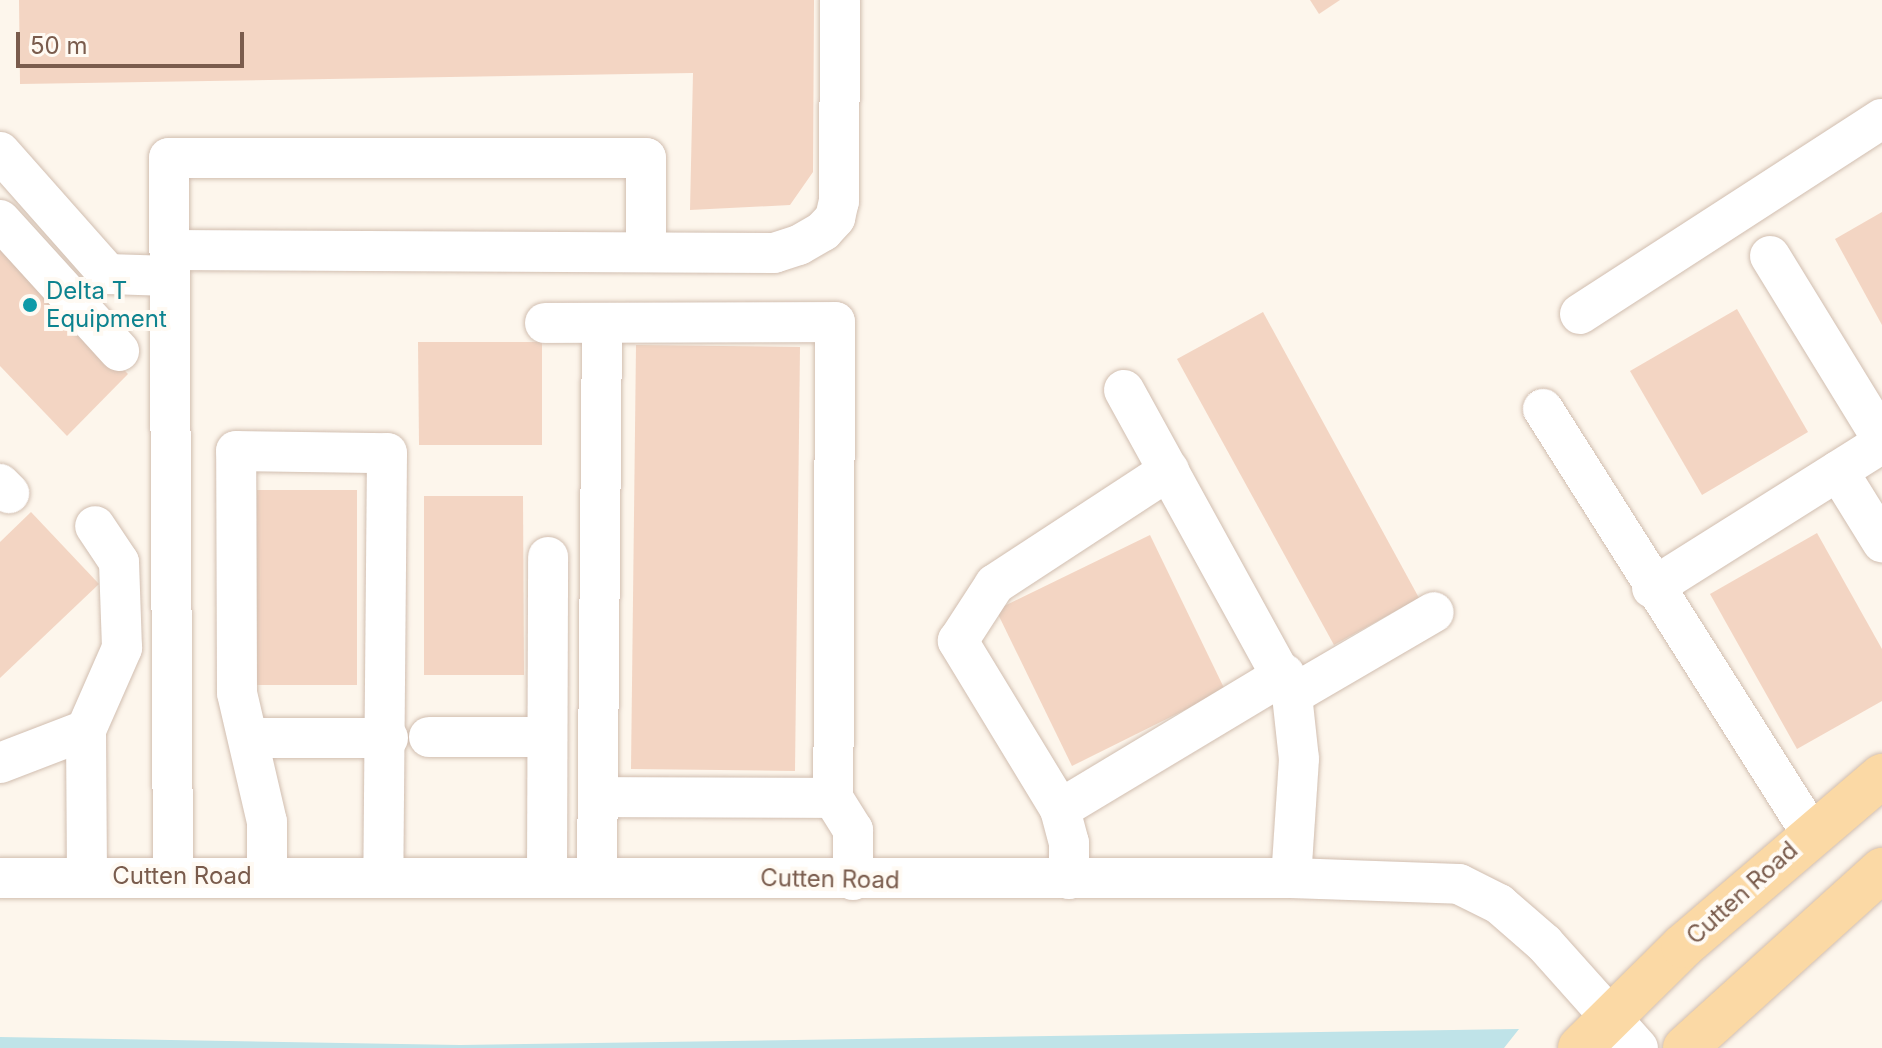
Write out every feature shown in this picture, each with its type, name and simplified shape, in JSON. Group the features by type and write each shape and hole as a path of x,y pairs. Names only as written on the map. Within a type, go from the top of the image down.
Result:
{"main road":[{"name":"Cutten Road","path":"1594,1032 1811,833 1882,776"},
{"path":"1685,1048 1882,870"}],"street":[{"path":"0,152 108,274 170,263 646,252 774,253 799,245 835,218 839,201 840,0"},
{"path":"1580,314 1882,119"},
{"path":"173,877 169,158 646,158 646,252"},
{"path":"0,220 119,351"},
{"path":"1652,588 1882,441 1770,256"},
{"path":"545,323 835,322 833,798 853,830 853,880"},
{"path":"597,876 602,323"},
{"path":"1124,390 1289,684 1299,759 1291,878"},
{"path":"1543,409 1652,588 1733,704 1811,833"},
{"path":"267,876 267,822 237,693 236,451 387,453 388,738 383,876"},
{"path":"1069,879 1069,843 1060,809 958,641 995,584 1169,470"},
{"path":"1838,471 1882,542"},
{"path":"87,876 86,730 122,648 119,562 95,526"},
{"path":"547,876 548,557"},
{"path":"1060,809 1289,684 1434,612"},
{"path":"0,763 86,730"},
{"path":"429,737 547,737"},
{"path":"249,738 388,738"},
{"path":"598,797 833,798"},
{"name":"Cutten Road","path":"0,878 1291,878 1459,884 1499,904 1544,943 1594,1032 1638,1048"}],"water":[{"path":"1519,1029 1504,1048 0,1048 0,1037 460,1045"}],"building":[{"path":"19,0 814,0 813,172 790,205 690,210 693,73 20,84"},
{"path":"1310,0 1340,0 1319,14"},
{"path":"1882,212 1882,325 1835,239"},
{"name":"Delta T Equipment","path":"0,243 128,374 67,436 0,366"},
{"path":"1737,309 1808,432 1702,495 1630,371"},
{"path":"1263,312 1419,598 1334,645 1177,359"},
{"path":"418,342 542,342 542,445 419,445"},
{"path":"636,345 800,347 795,771 631,769"},
{"path":"257,490 357,490 357,685 257,685"},
{"path":"424,496 523,496 524,675 424,675"},
{"path":"31,512 99,584 0,678 0,542"},
{"path":"1817,533 1882,649 1882,701 1797,749 1710,594"},
{"path":"1150,535 1225,690 1072,766 996,610"}],"place":[{"name":"Delta T Equipment","path":"30,305"}]}
